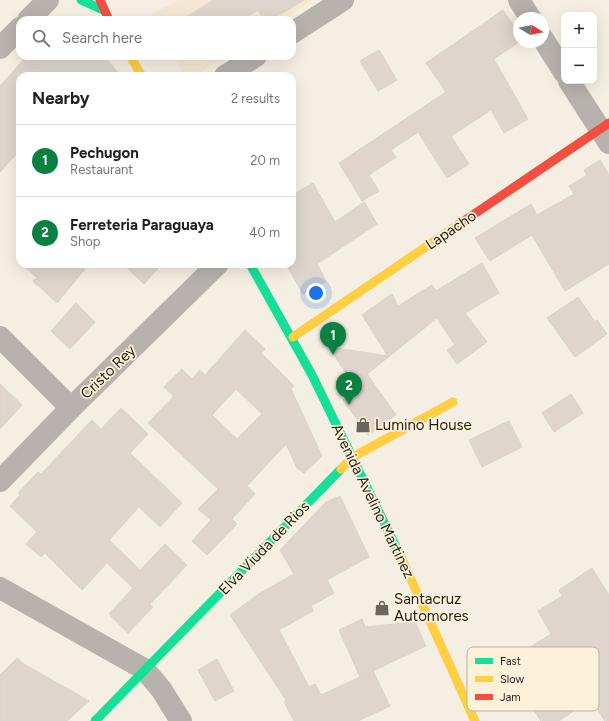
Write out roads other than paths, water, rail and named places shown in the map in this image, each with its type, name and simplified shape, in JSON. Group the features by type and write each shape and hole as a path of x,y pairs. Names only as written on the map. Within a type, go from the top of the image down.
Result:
{"street":[{"path":"32,16 48,0"},
{"path":"81,0 103,10"},
{"path":"100,0 107,16"},
{"path":"296,30 343,0"},
{"path":"519,0 526,12"},
{"path":"0,48 16,32"},
{"path":"549,48 561,67"},
{"path":"132,60 140,72"},
{"path":"231,72 250,60"},
{"path":"572,84 606,132"},
{"name":"Lapacho","path":"293,337 606,132"},
{"name":"Cristo Rey","path":"0,481 71,408 214,268"},
{"name":"Avenida Avelino Martinez","path":"252,268 293,337 353,457 446,654 467,703"},
{"path":"0,338 71,408"},
{"name":"Elva Viuda de Rios","path":"95,721 353,457 453,402"},
{"path":"0,588 144,670 161,689 180,721"},
{"name":"Avenida Avelino Martinez","path":"471,711 475,721"}],"place":[{"name":"Pechugon","path":"333,355"},
{"name":"Ferreteria Paraguaya","path":"349,405"},
{"name":"Lumino House","path":"363,425"},
{"name":"Santacruz Automores","path":"382,608"}]}
